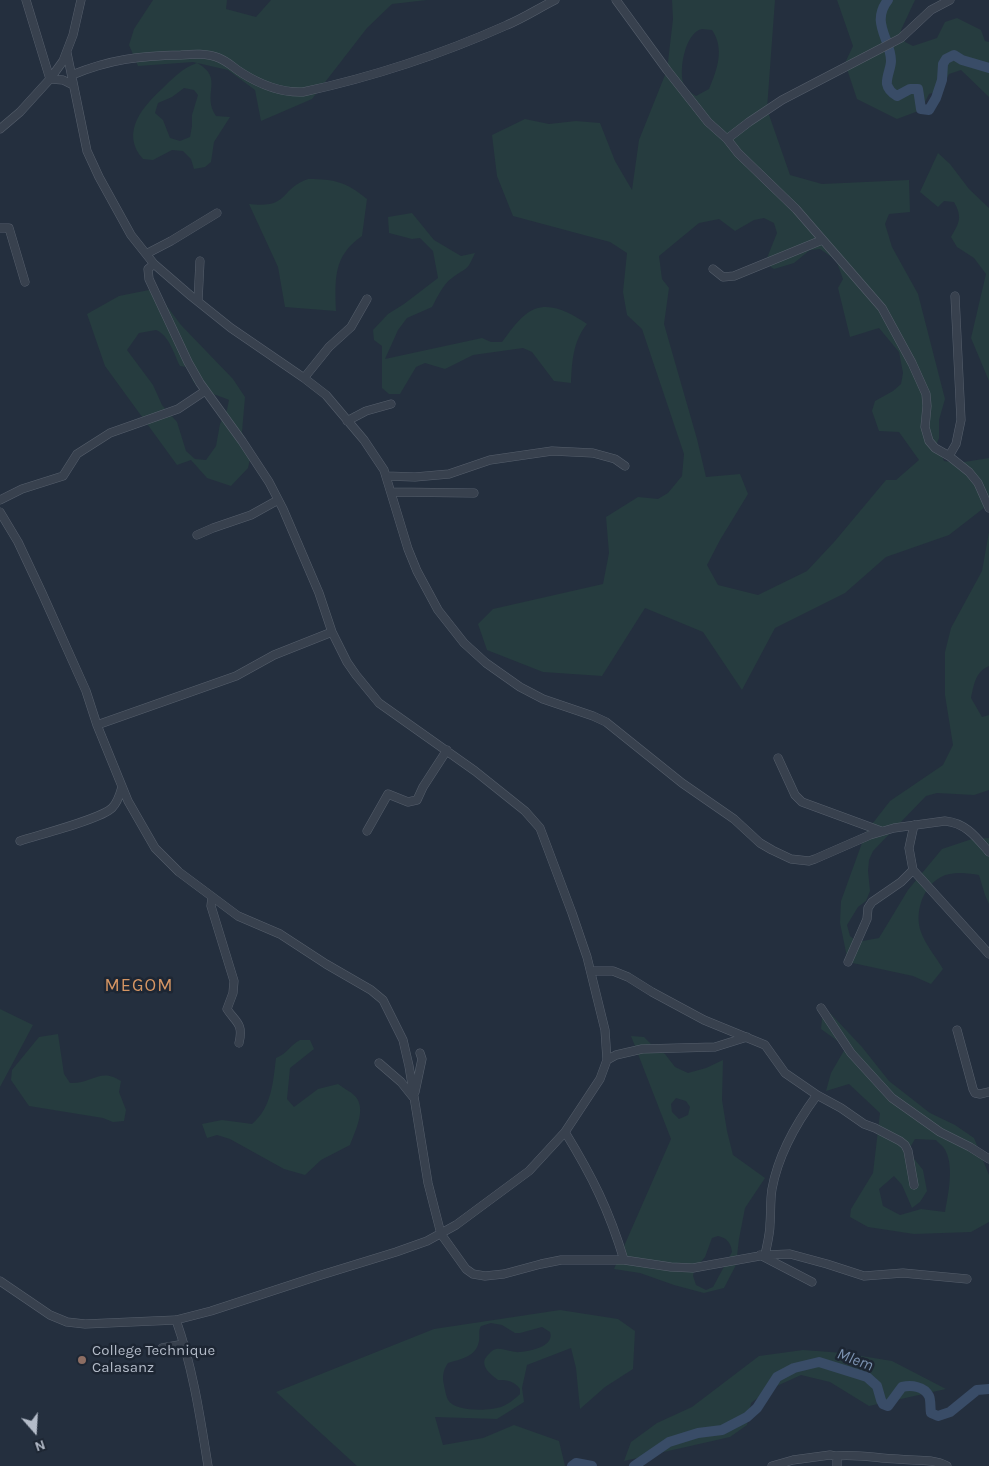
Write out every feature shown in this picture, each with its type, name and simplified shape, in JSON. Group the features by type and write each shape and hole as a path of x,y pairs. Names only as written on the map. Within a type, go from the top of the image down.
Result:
{"street":[{"path":"26,0 50,79"},
{"path":"0,129 20,112 59,68 67,52 80,0"},
{"path":"72,75 98,65 125,58 151,55 198,54 218,57 254,81 271,88 289,92 303,92 385,70 480,36 510,24 555,0"},
{"path":"616,0 708,122 796,209 882,308 926,394 925,427 928,439 935,448 949,456 974,478 989,508"},
{"path":"727,139 782,100 896,41 931,10 950,0"},
{"path":"67,52 91,160 131,235 154,264 198,301 231,328 326,395 379,462 386,476 408,550 438,610 464,643 486,663 508,679 538,696 606,722 682,783 734,819 760,843 785,857 798,860 816,859 862,837 914,825 945,821 962,825 972,832 989,852"},
{"path":"50,79 63,80 73,85"},
{"path":"146,254 170,242 216,213"},
{"path":"0,228 9,228 25,282"},
{"path":"713,269 723,277 734,276 822,240"},
{"path":"198,301 200,261"},
{"path":"0,1282 50,1315 67,1322 85,1324 176,1320 211,1311 396,1252 441,1234 522,1178 565,1132 600,1079 607,1060 606,1036 575,920 536,823 525,811 447,750 386,709 374,698 347,662 332,632 301,548 269,482 242,441 205,391 188,362 150,283 148,269 154,264"},
{"path":"949,456 956,444 961,420 955,296"},
{"path":"304,378 329,347 351,327 368,299"},
{"path":"0,500 22,489 63,476 77,454 110,433 178,409 205,391"},
{"path":"347,421 366,411 391,404"},
{"path":"386,476 443,475 490,460 552,451 604,455 615,459 625,466"},
{"path":"391,492 474,493"},
{"path":"197,535 251,515 278,500"},
{"path":"0,512 18,542 42,593 86,692 97,725 128,800 158,852 179,872 238,916 280,934 377,994 386,1005 403,1040 428,1183 441,1234 466,1269 473,1274 485,1276 504,1274 561,1260 624,1260 671,1267 693,1268 762,1255 790,1254 864,1276 903,1273 967,1279"},
{"path":"97,725 236,676 274,655 332,632"},
{"path":"367,831 388,794 408,802 417,800 447,750"},
{"path":"778,758 796,796 802,802 881,832"},
{"path":"20,841 101,815 113,807 118,800 122,787"},
{"path":"914,825 909,848 913,870 989,954"},
{"path":"848,962 867,919 869,905 913,870"},
{"path":"212,897 211,906 234,981 233,993 227,1009 239,1026 239,1042"},
{"path":"590,971 613,971 628,976 652,992 704,1020 765,1045 782,1070 817,1095 841,1108 864,1124 905,1145 908,1151 914,1185"},
{"path":"821,1008 852,1053 892,1098 940,1132 989,1159"},
{"path":"957,1030 975,1093 989,1092"},
{"path":"607,1060 616,1055 642,1049 715,1047 747,1037"},
{"path":"414,1098 422,1058 420,1053"},
{"path":"378,1062 401,1082 414,1098"},
{"path":"762,1255 770,1227 772,1190 775,1177 797,1126 817,1095"},
{"path":"565,1132 596,1184 615,1230 624,1260"},
{"path":"762,1255 812,1282"},
{"path":"176,1320 198,1397 208,1466"},
{"path":"162,1348 184,1344"},
{"path":"772,1466 818,1456 853,1454 906,1460 931,1460 948,1466"},
{"path":"835,1456 837,1458 837,1466"}],"green space":[{"path":"153,0 227,0 226,9 256,17 271,0 427,0 392,4 367,28 312,99 261,121 255,90 228,70 193,62 138,66 129,45 134,29"},
{"path":"672,0 775,0 767,109 790,175 822,184 909,180 910,212 889,214 885,224 892,247 918,294 945,399 939,420 939,438 935,448 940,451 944,461 958,463 989,458 989,504 949,535 886,557 845,593 775,628 742,690 703,632 645,608 602,676 543,672 487,650 478,624 493,609 603,584 609,553 606,517 638,497 658,499 668,493 682,476 684,454 642,329 627,315 623,292 627,253 610,242 513,216 497,176 492,135 525,119 549,124 576,121 600,123 615,161 632,190 639,140 667,70 673,19","holes":["702,29 712,30 716,37 719,52 715,74 709,89 696,96 684,85 682,71 687,45 691,37","764,218 774,223 777,233 765,263 774,269 794,263 810,250 820,249 836,260 843,279 838,288 850,337 879,328 899,352 903,373 901,384 875,401 872,411 879,431 899,432 919,460 896,480 886,480 807,571 758,595 718,585 707,565 748,494 740,474 706,477 664,324 669,288 662,279 659,256 699,223 719,219 735,231 754,220"]},
{"path":"837,0 915,0 901,30 905,42 913,46 937,38 945,22 957,18 981,30 985,41 989,42 989,97 961,70 949,74 941,90 929,94 921,110 897,119 857,99 845,63 853,46"},
{"path":"197,63 210,75 212,108 216,116 230,117 214,142 211,162 205,167 194,169 191,159 183,151 172,150 153,160 143,159 136,149 133,139 134,129 142,110 157,93 180,73","holes":["184,88 194,90 198,95 192,115 190,137 180,141 170,138 163,120 155,113 158,103 172,97"]},
{"path":"938,153 950,164 969,189 989,208 989,381 971,338 986,274 974,258 957,247 951,237 959,220 954,202 944,201 938,207 920,192"},
{"path":"308,179 333,181 346,185 367,199 362,236 346,252 338,269 336,278 336,311 285,307 278,267 249,204 271,204 278,201 299,183"},
{"path":"412,213 434,240 461,256 475,253 470,264 452,278 440,291 432,307 407,318 398,330 385,359 482,338 491,342 502,342 525,315 533,310 549,307 565,311 587,324 576,345 571,383 554,381 532,352 523,348 473,355 445,369 425,363 416,367 400,394 389,394 382,388 382,346 374,340 373,330 388,314 438,278 433,251 420,238 412,239 389,233 388,217"},
{"path":"154,289 181,325 233,379 245,397 242,432 251,455 248,468 231,486 207,478 191,460 177,465 105,366 87,314 119,296","holes":["156,330 161,332 171,345 180,366 187,367 196,385 204,391 229,400 227,410 220,424 216,446 206,460 195,459 186,451 177,422 162,405 153,385 127,350 139,333"]},
{"path":"989,532 989,666 978,675 971,698 982,717 989,715 989,790 974,795 937,793 926,796 873,851 869,860 868,871 870,891 866,901 858,907 847,925 850,936 857,942 879,938 908,890 942,849 972,839 989,838 989,904 979,875 955,873 941,877 925,893 920,909 919,925 923,937 943,969 931,984 913,976 848,962 840,923 841,901 862,843 862,837 890,801 943,765 953,745 945,695 945,652 951,628 982,571"},
{"path":"821,1008 831,1014 862,1047 889,1081 930,1113 955,1125 974,1138 989,1175 989,1222 971,1232 914,1234 868,1227 850,1217 851,1209 873,1173 880,1113 849,1084 826,1091 831,1073 846,1047 821,1029 823,1010","holes":["915,1139 936,1140 944,1148 949,1162 950,1180 945,1212 921,1209 900,1215 883,1206 879,1189 894,1176 902,1185 912,1208 920,1202 927,1191 923,1170 908,1151"]},
{"path":"0,1009 33,1025 0,1087"},
{"path":"58,1034 64,1074 70,1083 78,1083 101,1076 114,1077 121,1081 119,1092 126,1110 124,1121 113,1122 103,1118 29,1106 11,1080 12,1070 39,1037"},
{"path":"631,1036 644,1037 655,1048 665,1054 675,1067 688,1073 706,1068 723,1060 722,1100 733,1155 765,1178 745,1208 736,1265 724,1288 704,1293 640,1273 614,1269 671,1139","holes":["676,1098 686,1101 690,1107 688,1115 679,1119 672,1112 671,1104","718,1236 728,1241 732,1252 713,1287 706,1290 696,1285 693,1276 694,1270 705,1257 712,1238"]},
{"path":"300,1040 310,1040 314,1049 290,1068 287,1099 294,1107 318,1089 338,1084 351,1093 358,1101 360,1114 350,1145 321,1160 305,1175 284,1169 230,1139 217,1135 207,1138 202,1124 222,1120 252,1124 259,1117 268,1102 276,1058"},
{"path":"560,1310 618,1319 635,1331 633,1369 605,1387 580,1409 576,1368 571,1348 527,1365 522,1388 524,1402 497,1419 435,1417 443,1445 483,1438 514,1425 559,1441 565,1466 357,1466 276,1392 434,1329","holes":["491,1323 502,1325 515,1333 542,1327 550,1332 551,1337 549,1341 541,1347 520,1352 496,1349 485,1359 484,1363 489,1372 498,1380 515,1384 520,1389 520,1394 506,1405 496,1408 473,1410 452,1404 447,1398 443,1382 446,1366 448,1363 463,1358 475,1351 479,1341 481,1326"]},
{"path":"803,1350 843,1353 892,1361 946,1389 869,1406 830,1382 801,1375 768,1390 751,1403 747,1425 730,1437 624,1461 631,1442 657,1423 692,1407 759,1356"}],"waterway":[{"path":"888,0 883,8 881,24 891,61 887,84 889,90 895,95 897,96 910,89 918,89 921,109 929,110 936,98 942,80 943,64 946,59 954,55 962,60 989,68"},
{"name":"Mlem","path":"634,1466 669,1442 698,1433 722,1430 747,1417 757,1408 777,1377 794,1368 819,1362 867,1377 877,1386 883,1404 888,1406 902,1387 913,1386 921,1388 929,1396 931,1413 938,1416 950,1412 977,1390 989,1389"},
{"name":"Mlem","path":"572,1466 576,1463 592,1466"}],"place":[{"name":"College Technique Calasanz","path":"82,1360"}],"district":[{"name":"MEGOM","path":"139,986"}]}
